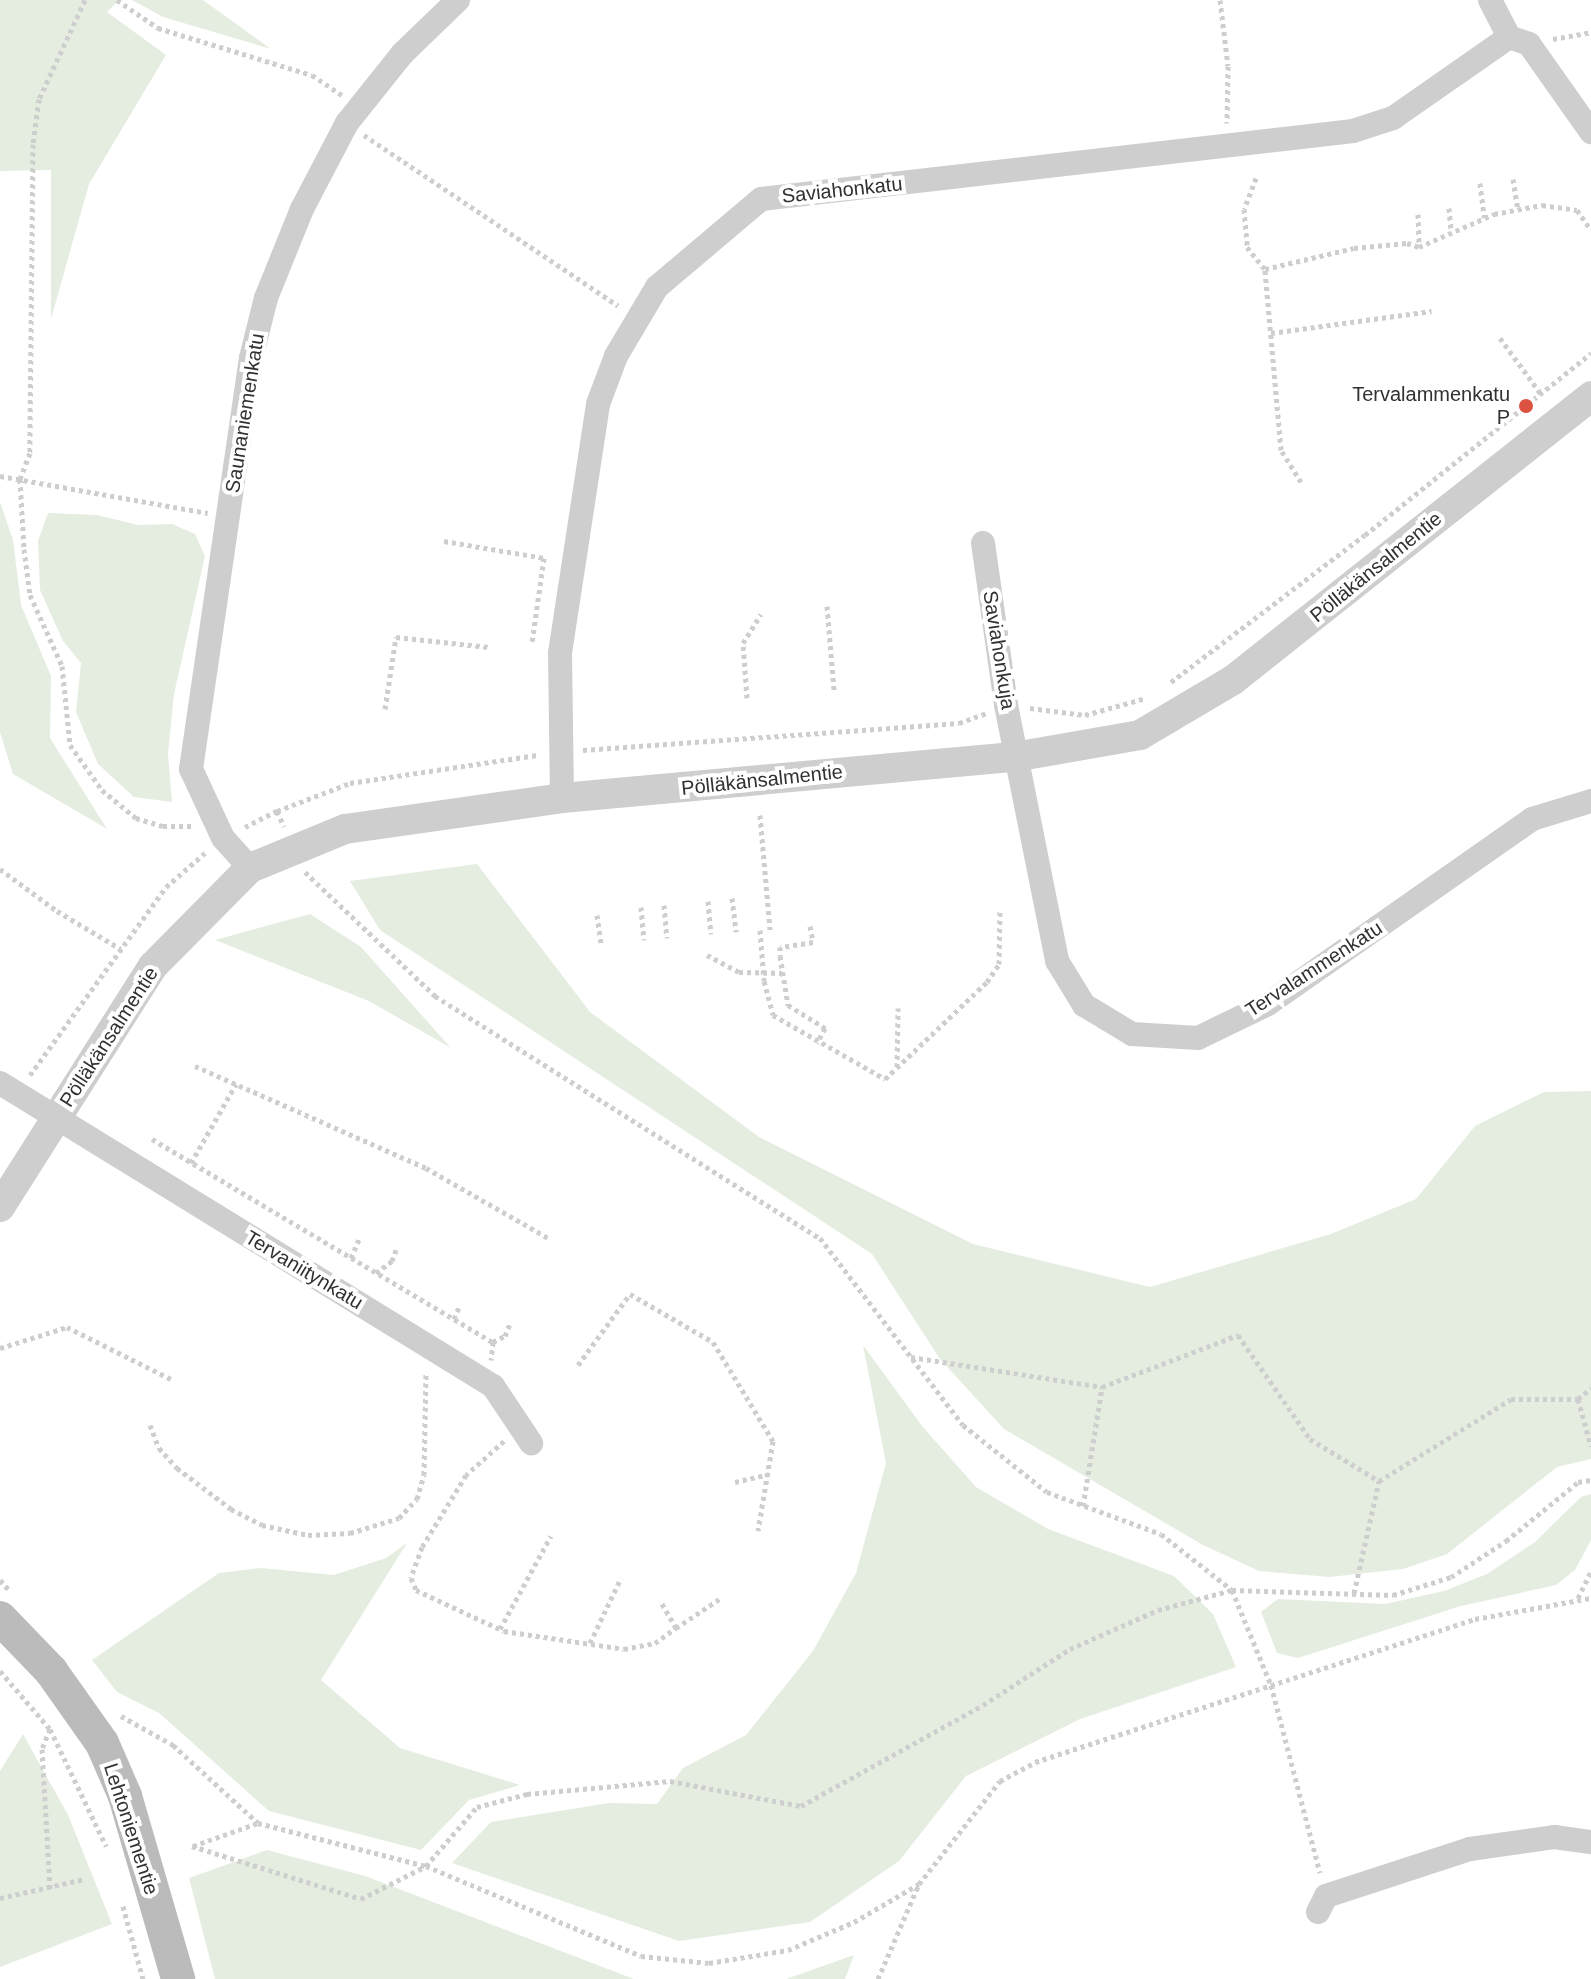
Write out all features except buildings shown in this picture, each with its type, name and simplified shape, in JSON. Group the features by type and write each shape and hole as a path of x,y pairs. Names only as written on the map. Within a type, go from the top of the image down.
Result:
{"main road":[{"name":"Lehtoniementie","path":"6,1606 102,1743 125,1796 178,1979"}],"street":[{"name":"Saunaniemenkatu","path":"250,868 223,838 191,769 251,358 266,298 302,209 353,116 402,54 458,0"},
{"path":"1490,0 1591,132"},
{"name":"Saviahonkatu","path":"562,798 560,653 598,404 616,356 657,287 761,199 1353,131 1393,118 1519,40"},
{"name":"Pölläkänsalmentie","path":"0,1207 153,966 250,868 292,847 345,829 562,798 1020,756 1140,735 1233,680 1591,396"},
{"name":"Saviahonkuja","path":"983,543 1006,705 1020,756"},
{"name":"Tervalammenkatu","path":"1020,756 1026,814 1057,961 1084,1005 1132,1034 1160,1039 1198,1038 1268,1004 1532,819 1591,801"},
{"name":"Tervaniitynkatu","path":"0,1083 493,1386 526,1436"},
{"path":"1322,1904 1470,1849 1554,1837 1591,1842"}],"path":[{"path":"85,0 39,99 33,144 30,453 20,479 30,595 62,666 70,745 102,790 136,818 190,828 213,818"},
{"path":"117,0 158,28 312,75 353,116 639,320"},
{"path":"1220,0 1228,66 1226,147"},
{"path":"1519,40 1591,32"},
{"path":"1256,178 1244,209 1247,247 1265,269 1281,450 1301,482"},
{"path":"1513,179 1518,209"},
{"path":"1480,183 1484,218"},
{"path":"1265,269 1354,248 1407,243 1419,247 1484,218 1542,205 1577,210 1591,230"},
{"path":"1449,208 1451,231"},
{"path":"1418,214 1419,247"},
{"path":"1271,333 1431,311"},
{"path":"1500,338 1541,394"},
{"path":"1167,684 1591,353"},
{"path":"0,476 228,516"},
{"path":"444,541 544,558 532,642"},
{"path":"827,606 834,690"},
{"path":"747,698 743,643 761,614"},
{"path":"385,709 396,637 488,647"},
{"path":"277,811 350,783 561,752 959,723 1006,705 1085,715 1156,691"},
{"path":"760,815 770,930"},
{"path":"292,847 307,875 435,996 820,1238 963,1425 1047,1492 1161,1534 1232,1590 1271,1685 1322,1904"},
{"path":"0,869 57,911 121,949"},
{"path":"732,898 736,932"},
{"path":"708,901 711,934"},
{"path":"664,905 667,938"},
{"path":"641,907 644,940"},
{"path":"760,930 763,974 773,1015 817,1043 885,1079 956,1015 999,964 1000,911"},
{"path":"597,915 601,943"},
{"path":"810,926 813,942 780,947 788,1005 825,1028 817,1043"},
{"path":"707,955 728,969 763,974 782,973"},
{"path":"897,1069 898,1008"},
{"path":"195,1066 426,1168 548,1238"},
{"path":"191,1163 236,1084"},
{"path":"152,1139 493,1342 495,1351 481,1378"},
{"path":"351,1258 359,1239"},
{"path":"376,1273 392,1261 397,1247"},
{"path":"578,1365 630,1294 713,1342 773,1441 758,1531"},
{"path":"454,1319 459,1307"},
{"path":"493,1342 505,1336 511,1321"},
{"path":"0,1348 67,1327 173,1380"},
{"path":"911,1357 1102,1387 1238,1335 1310,1439 1379,1481"},
{"path":"150,1425 159,1448 177,1468 231,1509 262,1525 308,1535 350,1533 399,1518 417,1499 424,1475 428,1421 426,1364 433,1349"},
{"path":"1083,1506 1102,1387"},
{"path":"1354,1593 1379,1481 1511,1399 1578,1399 1591,1388"},
{"path":"1578,1399 1591,1446"},
{"path":"526,1436 466,1475 422,1547 411,1578 416,1590 433,1602 500,1629 640,1649 721,1598"},
{"path":"735,1482 769,1474"},
{"path":"258,1823 192,1846 361,1899 426,1866 477,1807 527,1794 670,1781 801,1806 983,1705 1070,1649 1158,1610 1232,1590 1393,1595 1451,1577 1506,1541 1578,1482 1591,1480"},
{"path":"500,1629 551,1536"},
{"path":"1578,1598 1591,1571"},
{"path":"590,1643 621,1578"},
{"path":"0,1580 6,1606"},
{"path":"878,1979 919,1884 1000,1781 1035,1762 1475,1619 1591,1598"},
{"path":"660,1600 676,1628"},
{"path":"0,1671 50,1729 109,1852"},
{"path":"118,1714 173,1745 258,1823 426,1866 641,1956 709,1963 788,1950 854,1922 919,1884"},
{"path":"50,1729 42,1749 50,1889"},
{"path":"0,1898 84,1879"},
{"path":"120,1894 143,1979"}],"shaded area":[{"path":"0,0 119,0 107,12 166,55 89,184 51,319 51,170 0,171"},
{"path":"132,0 203,0 271,49 163,17"},
{"path":"0,502 13,540 21,605 51,676 50,738 107,829 13,774 0,732"},
{"path":"48,513 97,515 138,525 172,524 195,534 205,556 174,694 168,754 172,802 134,797 98,764 76,712 81,663 63,641 40,590 38,541"},
{"path":"477,864 590,1012 759,1137 973,1244 1150,1287 1331,1234 1416,1199 1475,1126 1544,1092 1591,1091 1591,1459 1557,1467 1447,1554 1403,1569 1330,1577 1259,1571 1203,1545 1004,1429 940,1359 872,1254 380,930 350,881"},
{"path":"310,914 361,947 451,1048 369,1001 215,940"},
{"path":"863,1345 922,1426 976,1487 1048,1529 1174,1576 1213,1614 1236,1667 1080,1719 966,1776 899,1861 810,1922 679,1941 452,1863 491,1822 609,1803 657,1804 683,1768 746,1735 813,1651 856,1573 886,1463"},
{"path":"1591,1494 1591,1540 1575,1570 1556,1585 1461,1606 1298,1658 1277,1653 1261,1612 1278,1599 1385,1604 1444,1591 1487,1574 1535,1542 1581,1497"},
{"path":"407,1543 321,1680 400,1748 520,1785 469,1800 421,1850 269,1811 159,1713 117,1692 92,1660 219,1573 261,1568 334,1575 386,1558"},
{"path":"23,1734 68,1815 112,1924 0,1967 0,1771"},
{"path":"267,1850 365,1876 634,1979 215,1979 189,1878"},
{"path":"854,1955 845,1979 786,1979"}],"place":[{"name":"Tervalammenkatu P","path":"1526,406"}]}
